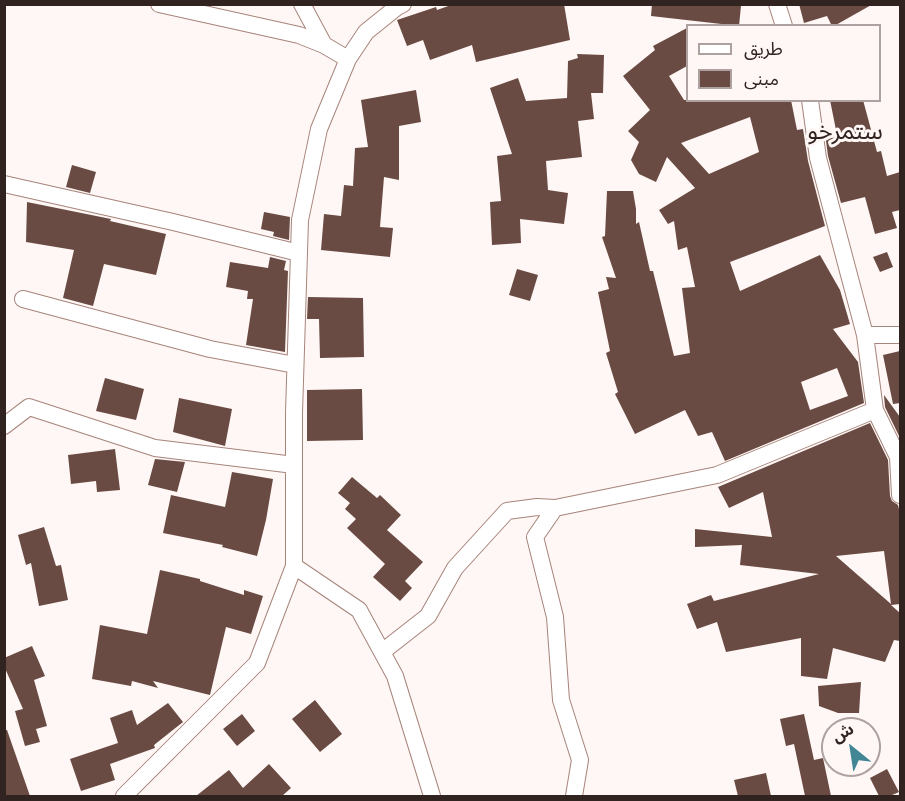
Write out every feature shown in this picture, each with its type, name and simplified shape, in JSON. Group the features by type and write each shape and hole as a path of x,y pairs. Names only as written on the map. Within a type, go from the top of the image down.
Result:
{"street":[{"path":"159,4 299,35 348,58"},
{"path":"302,4 324,45"},
{"path":"124,796 257,663 294,566 295,365 300,220 320,129 348,58 366,32 403,4"},
{"path":"777,4 783,24"},
{"path":"810,102 818,158 866,335 875,410 898,457 900,495"},
{"path":"4,184 299,253"},
{"path":"23,299 210,349 295,365"},
{"path":"866,335 900,335"},
{"path":"4,426 29,406 155,448 294,465"},
{"path":"382,652 428,616 454,568 507,511 537,507 555,508 717,475 875,410"},
{"path":"555,508 535,537 555,617 561,700 580,760 574,796"},
{"path":"294,566 359,610 396,676 432,796"}],"building":[{"path":"454,4 564,4 570,40 476,62 472,45 430,60 423,40 407,46 397,20 436,7 437,10"},
{"path":"652,4 741,6 739,24 651,16"},
{"path":"799,4 873,4 838,24 831,24 827,16 804,23"},
{"path":"686,29 686,67 669,76 686,102 791,102 797,130 803,129 808,161 825,226 730,262 740,291 820,255 840,290 850,324 833,329 858,362 864,403 725,461 712,432 698,436 685,410 635,434 615,394 618,392 606,353 610,351 598,292 609,289 606,277 616,278 602,237 605,236 607,191 633,191 636,224 639,222 674,356 690,353 682,288 695,287 687,247 678,250 674,221 668,224 659,210 695,188 667,157 656,182 639,174 631,160 639,142 628,131 650,110 623,76 655,50 653,46","holes":["750,117 759,152 709,174 681,143","837,368 848,396 810,410 801,382"]},
{"path":"577,54 604,55 603,93 591,93 594,119 578,121 582,157 546,161 548,190 568,193 564,224 520,219 521,243 492,245 490,202 501,201 497,156 512,154 490,88 518,78 526,101 567,98 568,61 578,58"},
{"path":"416,90 421,122 399,126 399,180 384,177 380,227 393,228 390,257 321,250 324,214 341,216 344,185 353,186 355,148 368,147 361,100"},
{"path":"830,102 864,102 877,152 881,151 887,176 900,172 900,210 892,212 897,228 875,234 865,197 841,203 828,156 825,133 836,130"},
{"path":"72,165 96,172 90,193 66,187"},
{"path":"27,202 111,219 110,221 166,234 156,275 104,264 93,306 63,298 74,250 26,242"},
{"path":"264,212 290,217 289,240 273,236 274,232 261,229"},
{"path":"887,252 893,267 880,272 873,257"},
{"path":"270,257 286,261 284,270 288,271 285,352 246,345 253,299 247,299 248,291 226,287 230,262 268,268"},
{"path":"517,269 538,275 530,301 509,295"},
{"path":"308,297 363,298 364,357 320,358 319,319 307,319"},
{"path":"900,351 900,403 893,404 883,355"},
{"path":"105,378 144,389 136,420 96,411"},
{"path":"362,389 363,440 307,441 307,390"},
{"path":"884,395 900,417 900,438 885,407"},
{"path":"179,398 232,409 225,446 173,432"},
{"path":"870,423 888,460 890,496 892,501 898,505 900,513 900,604 891,605 900,613 900,641 894,640 885,662 833,648 827,679 801,676 801,638 726,652 717,622 697,629 687,604 711,595 714,601 819,574 740,565 742,545 695,547 695,529 772,537 763,492 729,508 718,487","holes":["884,551 891,604 836,556"]},
{"path":"115,449 120,490 97,492 96,481 71,484 68,455"},
{"path":"155,459 185,462 177,492 148,485"},
{"path":"232,472 273,479 257,556 222,547 223,545 163,533 171,495 225,507"},
{"path":"352,477 377,498 380,495 401,515 387,530 423,562 405,581 412,588 400,601 373,577 385,564 347,528 356,519 345,509 350,503 338,493"},
{"path":"44,527 56,566 61,565 68,600 39,606 31,563 26,565 18,535"},
{"path":"160,570 200,579 200,581 244,595 244,590 263,596 251,634 226,627 210,695 153,681 158,688 132,681 131,686 92,679 100,625 147,634"},
{"path":"32,646 45,676 34,680 47,726 36,729 40,742 25,746 15,711 23,709 4,666 4,658"},
{"path":"861,682 859,713 838,713 819,706 818,686"},
{"path":"315,700 342,734 320,752 292,719"},
{"path":"168,703 183,722 154,745 155,748 110,764 115,780 81,791 70,759 118,743 110,718 132,710 137,725"},
{"path":"242,714 255,731 237,746 223,729"},
{"path":"804,714 814,760 821,758 821,777 827,777 831,796 805,796 794,744 786,746 780,719"},
{"path":"4,730 7,730 30,796 4,796"},
{"path":"269,764 291,788 282,796 196,796 229,770 243,788"},
{"path":"887,769 899,792 890,796 879,796 870,778 881,777 881,772"},
{"path":"766,773 771,796 738,796 734,780"}],"district":[{"name":"ستمرخو","path":"845,133"}]}
